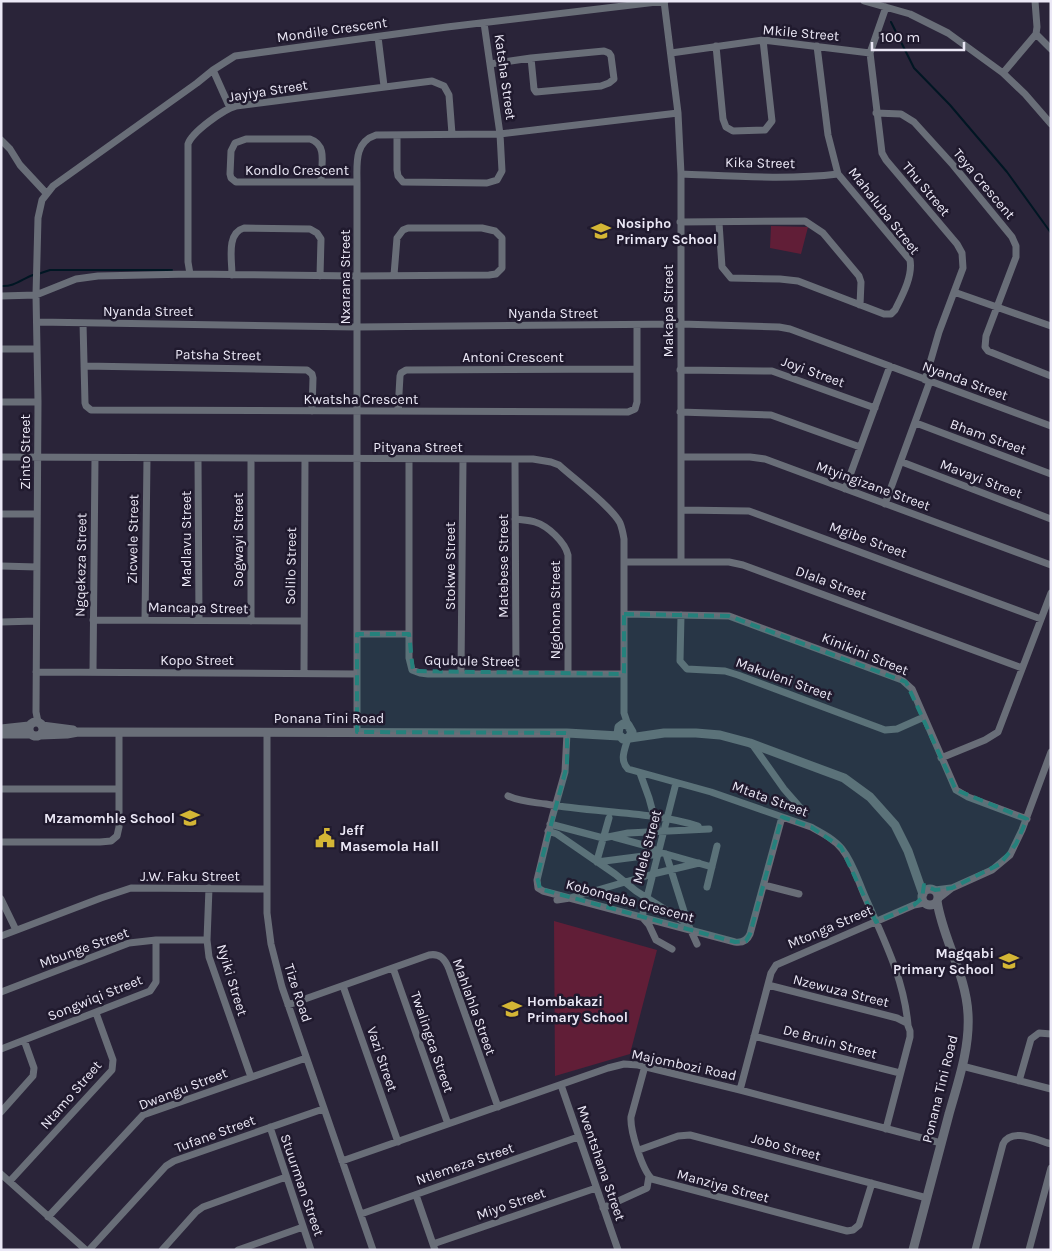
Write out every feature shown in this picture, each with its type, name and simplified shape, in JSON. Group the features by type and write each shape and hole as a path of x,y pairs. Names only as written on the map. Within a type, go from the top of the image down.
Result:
{"street":[{"name":"Mondile Crescent","path":"46,194 54,186 235,56 664,1"},
{"name":"Makapa Street","path":"664,1 678,113 681,174 681,562"},
{"path":"864,1 910,14 948,33 1003,73 1025,94 1051,124"},
{"path":"1003,73 1036,34 1035,1"},
{"name":"Thu Street","path":"885,504 916,423 939,332 963,268 962,253 954,240 884,156 880,143 870,53 886,7"},
{"name":"Katsha Street","path":"397,135 397,170 401,181 487,183 495,182 501,175 500,134 484,23"},
{"path":"1036,34 1051,49"},
{"path":"378,37 384,86"},
{"path":"716,46 726,127 733,131 765,130 772,121 763,40"},
{"name":"Mkile Street","path":"671,53 763,40 870,53"},
{"name":"Mahaluba Street","path":"719,223 722,267 731,278 798,281 887,315 893,312 905,286 911,266 910,260 838,174 828,135 818,46"},
{"path":"490,64 530,58 604,51 609,52 611,56 614,79 601,86 536,92 530,58"},
{"path":"213,70 230,108"},
{"name":"Jayiya Street","path":"190,274 188,262 188,144 192,136 230,108 432,81 444,86 449,95 452,134"},
{"name":"Nxarana Street","path":"357,732 357,182 358,152 362,144 367,139 376,135 500,134 678,113"},
{"name":"Teya Crescent","path":"876,113 905,115 914,122 953,165 1012,237 1016,246 1016,257 985,340 986,349 1051,376"},
{"name":"Kondlo Crescent","path":"321,182 322,149 319,142 310,139 241,140 235,143 232,148 230,174 234,180 239,182 321,182 357,182"},
{"path":"1,140 24,170 46,194"},
{"name":"Kika Street","path":"681,174 822,176 838,174"},
{"name":"Zinto Street","path":"36,727 38,402 36,295 38,218 42,200 46,194"},
{"path":"680,222 719,223 795,220 809,222 823,233 859,276 861,282 860,305"},
{"path":"232,275 232,242 236,232 244,228 310,229 314,231 321,239 320,276"},
{"path":"1,296 36,295 67,282 85,277 190,274 357,276 496,274 502,264 502,238 495,231 482,228 408,228 403,230 397,238 394,275"},
{"path":"954,292 1051,326"},
{"name":"Nyanda Street","path":"37,322 357,327 680,324 785,327 1051,426"},
{"name":"Kwatsha Crescent","path":"83,324 85,403 92,410 358,412 632,411 636,406 637,325"},
{"path":"1,349 37,349"},
{"name":"Patsha Street","path":"84,366 307,370 312,374 313,378 312,411"},
{"path":"845,489 890,366"},
{"name":"Antoni Crescent","path":"398,411 401,373 412,369 636,369"},
{"name":"Joyi Street","path":"680,370 772,370 875,408"},
{"path":"1,402 38,402"},
{"path":"680,412 771,415 860,447"},
{"name":"Bham Street","path":"916,423 1051,474"},
{"name":"Pityana Street","path":"1,457 515,459 542,460 559,465 609,510 622,528 624,562 624,731"},
{"name":"Mtyingizane Street","path":"681,457 761,458 1051,566"},
{"name":"Ngqekeza Street","path":"93,672 95,458"},
{"name":"Zicwele Street","path":"145,620 146,458"},
{"name":"Madlavu Street","path":"198,458 199,620"},
{"name":"Sogwayi Street","path":"251,459 251,621"},
{"name":"Solilo Street","path":"304,673 305,459"},
{"name":"Gqubule Street","path":"409,459 409,634 410,666 415,672 428,674 624,674"},
{"name":"Stokwe Street","path":"462,459 462,674"},
{"name":"Matebese Street","path":"515,459 516,674"},
{"name":"Mavayi Street","path":"902,462 1051,519"},
{"name":"Mgibe Street","path":"681,510 749,511 1041,619"},
{"path":"1,514 37,514"},
{"name":"Ngohona Street","path":"516,519 533,521 542,525 567,549 568,674"},
{"name":"Dlala Street","path":"624,562 743,564 1022,668"},
{"path":"1,566 37,567"},
{"path":"941,758 985,740 998,732 1051,593"},
{"name":"Kinikini Street","path":"624,614 722,615 738,618 902,680 912,689 953,785 958,792 1026,819"},
{"name":"Makuleni Street","path":"681,615 680,661 687,669 738,675 885,730 897,729 924,717"},
{"path":"1,622 36,620"},
{"name":"Mancapa Street","path":"93,620 303,621"},
{"path":"357,634 409,634"},
{"name":"Kopo Street","path":"36,672 356,674"},
{"name":"Ponana Tini Road","path":"1,729 36,727 78,732 580,733 624,731 696,733 720,736 752,744 823,769 856,785 879,805 895,825 930,897 962,979 966,998 968,1033 962,1066 913,1250"},
{"name":"Ponana Tini Road","path":"1,734 36,727"},
{"name":"Mtata Street","path":"624,731 624,765 628,769 730,798 810,827 824,834 841,847 851,864 896,968 904,995 908,1025"},
{"path":"1,842 100,842 114,839 119,833 119,732"},
{"name":"Tize Road","path":"267,732 266,890 271,944 278,976 373,1250"},
{"name":"Kobonqaba Crescent","path":"567,733 566,765 537,877 537,886 543,891 642,917 689,927 734,942 746,940 750,934 782,817"},
{"path":"752,744 784,789 804,813"},
{"path":"930,897 984,874 1010,855 1026,819 1051,752"},
{"path":"640,773 661,831"},
{"name":"Mlele Street","path":"642,917 653,874 661,854 661,831 668,818 676,783"},
{"path":"1,789 119,789"},
{"path":"508,796 518,800 556,806 668,818 698,826"},
{"path":"597,860 606,838 609,818"},
{"path":"549,827 632,841 647,846 661,854 712,867"},
{"path":"549,827 689,927"},
{"path":"606,838 628,832 709,829"},
{"path":"707,887 717,846"},
{"path":"597,860 661,854"},
{"path":"661,854 670,870 689,927 697,944"},
{"path":"557,900 699,863"},
{"path":"764,885 799,894"},
{"name":"J.W. Faku Street","path":"1,936 124,890 140,888 209,888 266,890"},
{"name":"Nyiki Street","path":"209,888 209,957 251,1077"},
{"name":"Mtonga Street","path":"768,985 773,968 779,962 876,922 930,897"},
{"path":"1,899 16,930"},
{"path":"642,917 649,925 656,940 672,949"},
{"name":"Mbunge Street","path":"1,992 129,944 156,940 208,940"},
{"name":"Songwiqi Street","path":"1,1049 150,991 153,988 156,976 156,940"},
{"name":"Mahlahla Street","path":"288,1005 393,968 432,955 438,955 446,962 498,1107"},
{"name":"Twalingca Street","path":"393,968 448,1124"},
{"path":"740,1090 768,985"},
{"name":"Nzewuza Street","path":"768,985 897,1018 908,1025"},
{"name":"Vazi Street","path":"343,986 398,1142"},
{"name":"Ntamo Street","path":"10,1181 112,1070 113,1060 96,1013"},
{"path":"886,1129 910,1038 908,1025"},
{"path":"1019,1080 1030,1039 1039,1033 1051,1034"},
{"name":"De Bruin Street","path":"754,1036 900,1074"},
{"path":"1,1112 33,1076 34,1068 24,1040"},
{"name":"Dwangu Street","path":"48,1217 143,1115 306,1058"},
{"name":"Majombozi Road","path":"342,1161 617,1065 631,1064 740,1090 941,1143"},
{"path":"603,1208 647,1188 649,1176 631,1128 644,1066"},
{"path":"962,1066 1051,1089"},
{"name":"Mventshana Street","path":"561,1085 618,1250"},
{"name":"Tufane Street","path":"87,1250 166,1166 174,1161 323,1109"},
{"name":"Stuurman Street","path":"270,1127 311,1250"},
{"name":"Jobo Street","path":"639,1150 678,1136 690,1135 927,1198"},
{"path":"975,1250 1004,1141 1009,1136 1014,1135 1051,1144"},
{"name":"Ntlemeza Street","path":"361,1214 578,1137"},
{"path":"1029,1250 1051,1168"},
{"path":"1,1174 87,1250"},
{"name":"Manziya Street","path":"649,1176 664,1183 847,1231 857,1228 872,1183"},
{"path":"162,1250 196,1212 203,1207 286,1177"},
{"name":"Miyo Street","path":"434,1247 596,1188"},
{"path":"416,1195 434,1247"},
{"path":"238,1250 303,1226"}],"highlighted area":[{"path":"624,614 729,616 906,682 956,790 1027,819 1016,844 1000,864 952,888 935,890 924,885 922,898 914,905 876,922 841,847 811,827 782,817 750,934 746,941 735,942 540,889 537,877 567,765 567,733 357,732 357,634 409,634 413,671 624,674"}],"shaded area":[{"path":"771,226 808,227 801,254 770,248"},
{"path":"554,921 657,950 630,1054 555,1076"}],"waterway":[{"path":"891,22 914,68 950,105 1007,172 1051,233"},
{"path":"38,274 50,270 172,270"},
{"path":"1,286 14,284 33,275"}],"place":[{"name":"Nosipho Primary School","path":"601,231"},
{"name":"Mzamomhle School","path":"190,818"},
{"name":"Jeff Masemola Hall","path":"325,838"},
{"name":"Magqabi Primary School","path":"1009,961"},
{"name":"Hombakazi Primary School","path":"512,1009"}]}
